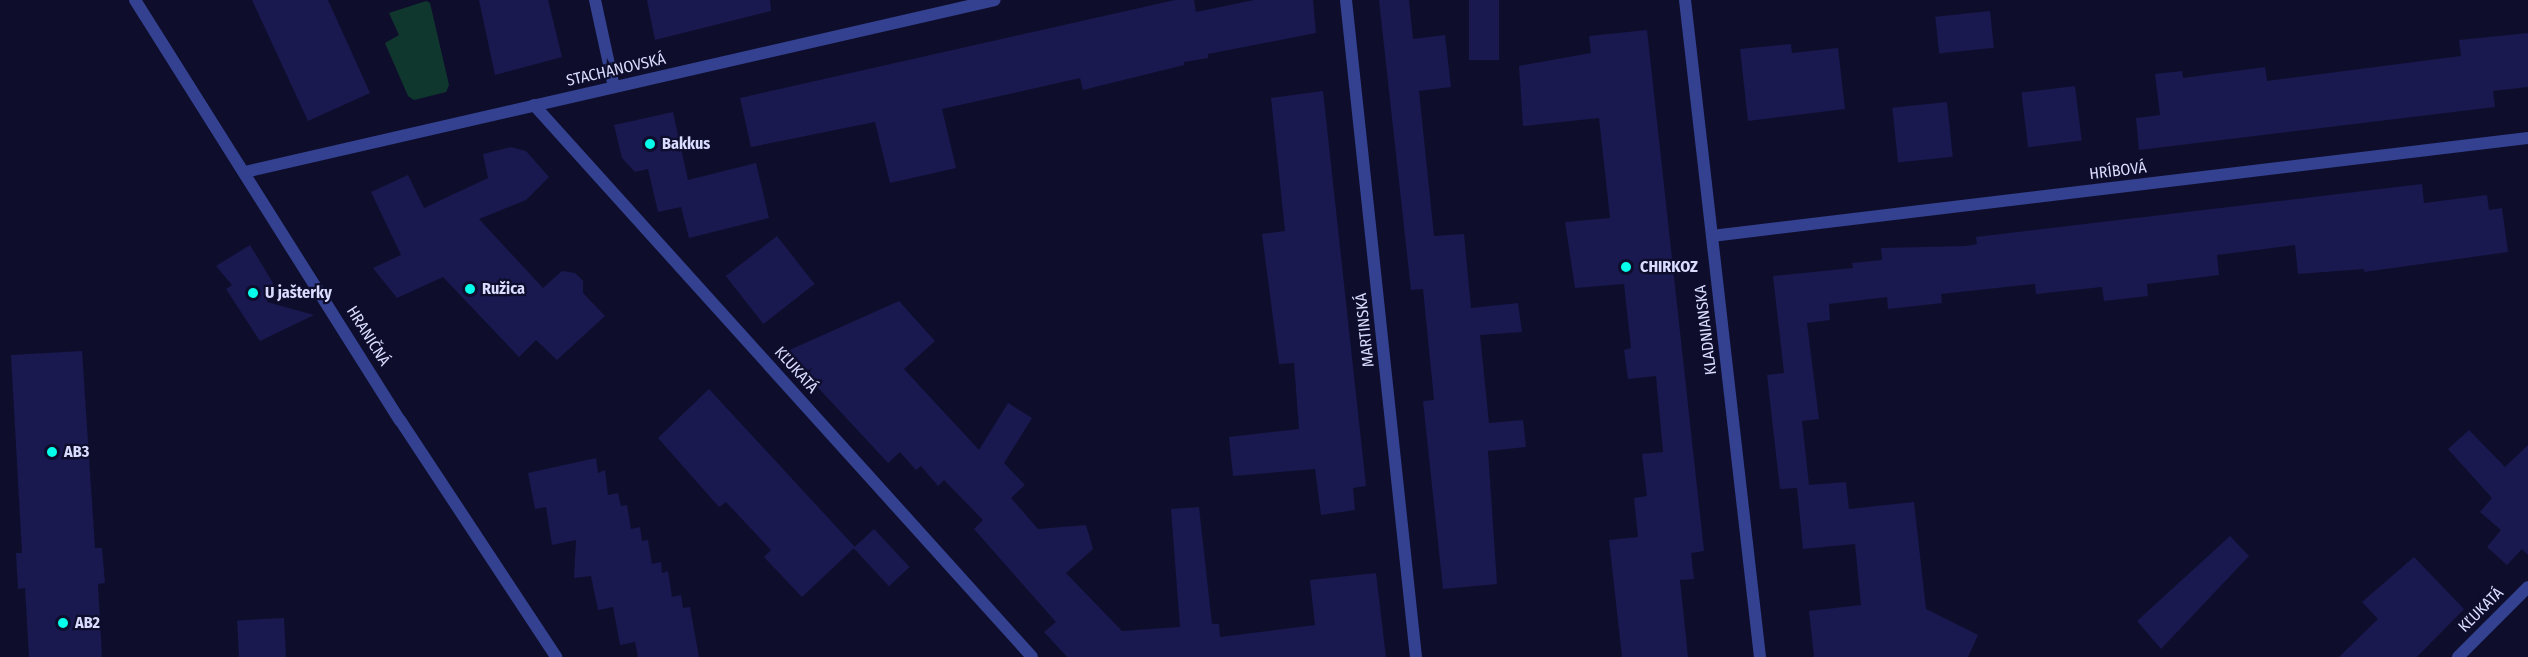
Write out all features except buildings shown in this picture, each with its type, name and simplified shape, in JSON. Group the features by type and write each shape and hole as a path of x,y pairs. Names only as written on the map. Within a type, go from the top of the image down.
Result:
{"street":[{"name":"HRANIČNÁ","path":"135,0 400,420 556,657"},
{"path":"595,0 614,87"},
{"name":"STACHANOVSKÁ","path":"245,172 995,0"},
{"name":"MARTINSKÁ","path":"1346,0 1416,657"},
{"name":"KLADNIANSKA","path":"1684,0 1760,657"},
{"name":"KĽUKATÁ","path":"534,105 1032,657"},
{"name":"HRÍBOVÁ","path":"1712,236 2528,138"},
{"name":"KĽUKATÁ","path":"2458,657 2528,587"}],"green space":[{"path":"426,1 430,3 449,85 446,92 414,100 408,96 385,43 399,35 389,13"}],"place":[{"name":"Bakkus","path":"650,144"},
{"name":"CHIRKOZ","path":"1626,267"},
{"name":"Ružica","path":"470,289"},
{"name":"U jašterky","path":"253,293"},
{"name":"AB3","path":"52,452"},
{"name":"AB2","path":"63,623"}]}
